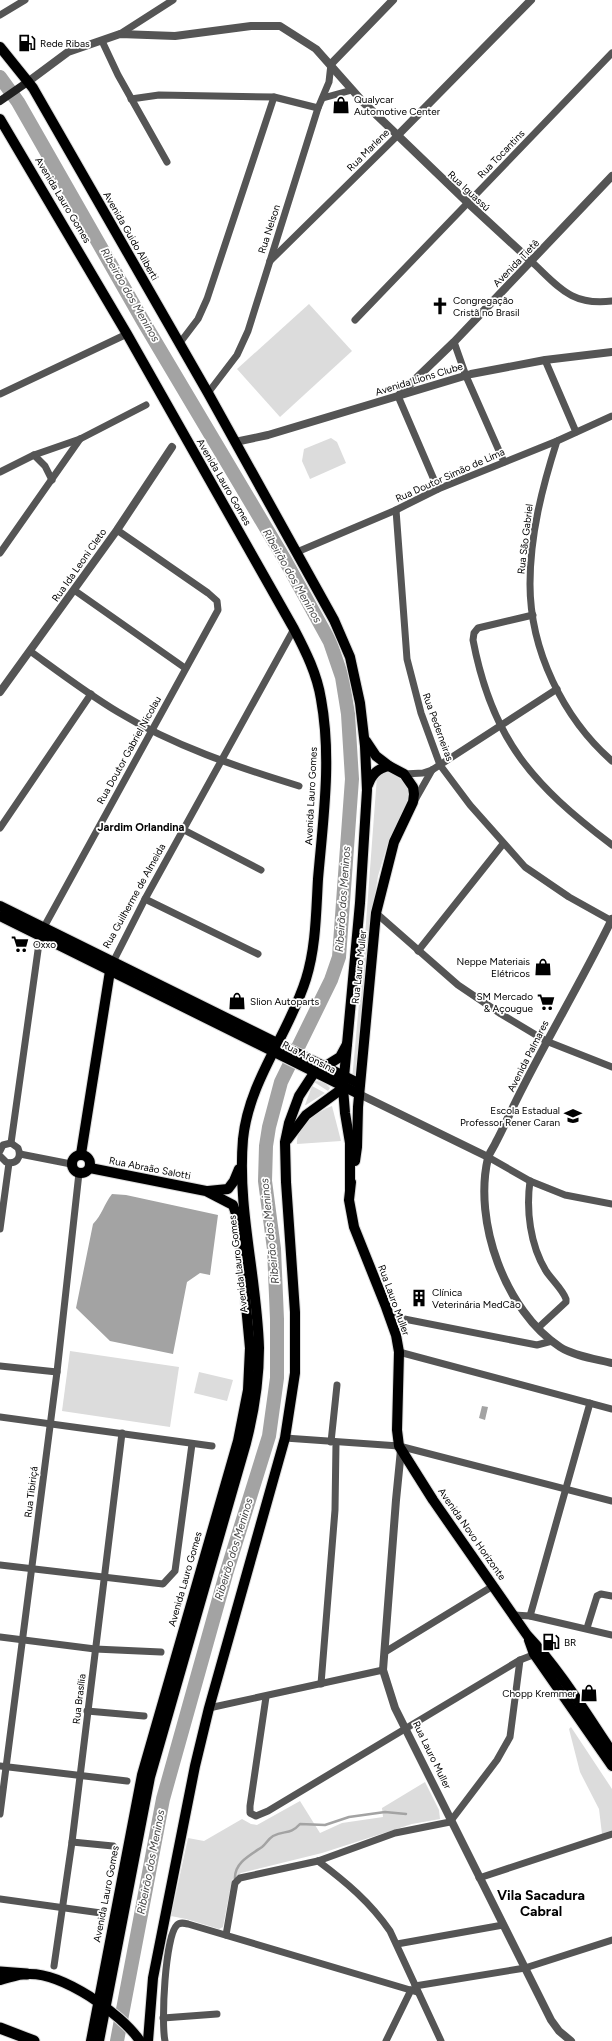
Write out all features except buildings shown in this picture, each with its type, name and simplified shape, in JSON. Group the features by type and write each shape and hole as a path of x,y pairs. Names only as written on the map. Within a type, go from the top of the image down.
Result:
{"highway":[{"path":"0,1972 27,1974"},
{"path":"0,2028 34,2041"}],"main road":[{"name":"Avenida Guido Aliberti","path":"0,47 25,84 208,393 234,442"},
{"path":"0,101 25,84"},
{"name":"Avenida Lauro Gomes","path":"0,119 127,334 294,629 313,670 321,698 326,729 326,777 314,945 306,978 298,1000 279,1050 249,1110 244,1132 242,1161 243,1208 258,1338 258,1377 254,1407 244,1450 150,1777 101,2004 90,2041"},
{"path":"234,442 334,620 350,657 365,739 376,756 389,766 404,774 414,787 413,802"},
{"name":"Rua Lauro Muller","path":"350,1189 350,1143 345,1113 344,1083 349,1041 360,903 367,790 365,739"},
{"path":"367,790 373,774 381,768 389,766"},
{"name":"Rua Lauro Muller","path":"400,1448 397,1430 399,1352 396,1335 354,1227 348,1200 357,1147 359,1089 376,913 394,842 413,802"},
{"name":"Rua Afonsina","path":"0,906 42,932"},
{"name":"Rua Afonsina","path":"0,916 42,932 305,1063 324,1067 344,1083"},
{"name":"Rua Guilherme de Almeida","path":"81,1154 111,966"},
{"path":"324,1067 340,1057 349,1041"},
{"name":"Rua Afonsina","path":"305,1063 314,1073 359,1089"},
{"path":"148,2041 153,1978 195,1766 209,1708 285,1438 295,1373 295,1312 286,1182 285,1142 289,1123 297,1101 314,1073"},
{"path":"285,1142 306,1114 344,1083"},
{"path":"81,1154 89,1158 90,1168 84,1173 75,1171 71,1164 75,1156 81,1154"},
{"name":"Avenida Lauro Gomes","path":"206,1191 226,1190 230,1187 242,1161"},
{"name":"Rua Abraão Salotti","path":"90,1168 206,1191"},
{"name":"Avenida Lauro Gomes","path":"99,2041 101,2004 142,1775 236,1448 247,1397 250,1336 238,1220 233,1205 206,1191"},
{"name":"Avenida Novo Horizonte","path":"400,1448 433,1500 527,1634 612,1766"},
{"name":"Avenida Novo Horizonte","path":"538,1653 612,1752"},
{"path":"0,1980 27,1974 44,1976 66,1984 101,2004 114,2014 140,2041"},
{"path":"132,2031 143,2027 151,2014"}],"street":[{"path":"0,15 25,0"},
{"path":"25,84 68,52 120,34 173,0"},
{"path":"331,64 393,0"},
{"name":"Rua Marlene","path":"269,262 397,136 531,0"},
{"name":"Rua Iguassú","path":"120,34 175,36 251,26 280,26 308,42 331,64 338,75 397,136 532,262 572,296 591,302 612,300"},
{"path":"102,41 118,75 167,162"},
{"name":"Rua Tocantins","path":"355,320 612,53"},
{"name":"Rua Nelson","path":"208,393 227,369 242,345 318,108 329,82 331,64"},
{"path":"323,98 352,90"},
{"path":"132,99 159,95 274,97 318,108"},
{"path":"179,344 198,319 207,299 274,97"},
{"name":"Avenida Tietê","path":"398,396 454,342 532,262 612,176"},
{"path":"0,394 127,334"},
{"path":"454,342 466,376 504,462"},
{"name":"Avenida Lions Clube","path":"234,442 268,435 466,376 545,360 612,352"},
{"path":"545,360 576,432"},
{"path":"398,396 438,489"},
{"path":"0,472 34,456 80,439 146,405"},
{"name":"Rua Doutor Simão de Lima","path":"296,552 396,510 438,489 557,441 612,416"},
{"path":"0,553 80,439"},
{"name":"Rua São Gabriel","path":"557,441 544,482 532,555 530,585 533,615 540,642 557,689 589,739 612,761"},
{"name":"Rua Ida Leoni Cleto","path":"0,692 117,530 172,447"},
{"path":"34,456 45,466 52,480"},
{"name":"Rua Pederneiras","path":"396,510 407,659 421,713 440,766 470,805 525,867 570,897 612,920"},
{"name":"Rua Doutor Gabriel Nicolau","path":"11,1143 42,932 218,610 216,601 202,589 117,530"},
{"path":"74,590 185,668"},
{"path":"533,615 478,628 474,633 473,640 477,664 486,694 499,726 514,752 533,775 561,804 612,845"},
{"name":"Rua Guilherme de Almeida","path":"111,966 145,899 294,629"},
{"path":"30,651 118,713 222,761 299,786"},
{"path":"404,774 423,773 440,766 557,689"},
{"path":"0,828 91,694"},
{"path":"413,802 432,770"},
{"path":"184,830 260,870"},
{"path":"418,951 503,844"},
{"path":"145,899 258,954"},
{"path":"376,913 418,951 465,990 546,1041 612,1067"},
{"name":"Avenida Palmares","path":"612,920 546,1041 488,1157 485,1184 486,1216 492,1247 503,1277 513,1295 539,1327 552,1341 562,1348 574,1353 612,1363"},
{"name":"Rua Afonsina","path":"359,1089 530,1180 565,1195 612,1204"},
{"path":"0,1150 4,1145 11,1143 18,1148 20,1154 18,1160 9,1163 3,1161 0,1156"},
{"path":"20,1154 71,1164"},
{"path":"0,1229 9,1163"},
{"name":"Rua Tibiriçá","path":"0,1814 3,1766 23,1640 57,1372 79,1173"},
{"path":"530,1180 527,1201 532,1234 545,1270 566,1299 566,1302 539,1327"},
{"path":"389,1316 537,1345 552,1341"},
{"path":"399,1352 612,1409"},
{"path":"0,1366 57,1372"},
{"path":"321,1684 335,1510 334,1443 337,1385"},
{"path":"530,1616 590,1403"},
{"path":"0,1417 212,1446"},
{"name":"Rua Brasília","path":"54,1966 72,1842 103,1578 122,1433"},
{"path":"285,1438 400,1448 612,1500"},
{"path":"0,1565 163,1584 175,1571 192,1444"},
{"name":"Rua Lauro Muller","path":"400,1448 383,1670 395,1708 502,1925 551,2020 559,2031 571,2041"},
{"path":"385,1652 493,1586"},
{"path":"587,1628 597,1596 602,1594 612,1596"},
{"path":"514,1615 530,1616 612,1635"},
{"path":"0,1637 95,1649 161,1652"},
{"path":"266,1697 250,1811 254,1815 258,1816 520,1660 538,1653"},
{"path":"226,1935 236,1881 244,1877 318,1861 395,1833 450,1822 497,1760 510,1737 520,1660"},
{"path":"209,1708 266,1697 383,1670"},
{"path":"87,1711 144,1716"},
{"path":"3,1766 127,1781"},
{"path":"479,1878 612,1834"},
{"path":"72,1842 113,1846"},
{"path":"318,1861 362,1896 379,1915 397,1944 414,1989 440,2041"},
{"path":"0,1898 101,1913"},
{"path":"165,2041 163,2018 166,1974 172,1935 178,1924 188,1924 414,1989 525,1968 612,1940"},
{"path":"397,1944 502,1925"},
{"path":"386,2041 414,1989"},
{"path":"163,2018 217,2014"}],"shaded area":[{"path":"309,304 352,351 280,417 237,369"},
{"path":"331,438 337,442 346,463 310,479 302,461 304,449"},
{"path":"382,772 389,772 402,777 412,794 388,843 378,876 373,909 355,1078 352,1080 364,949 377,776"},
{"path":"317,1081 325,1083 330,1088 328,1091 314,1082"},
{"path":"312,1086 325,1093 305,1105"},
{"path":"332,1106 341,1141 297,1144 297,1138 308,1120 326,1108"},
{"path":"112,1194 126,1195 218,1215 210,1275 200,1273 187,1282 173,1354 110,1341 76,1308 93,1224 99,1217"},
{"path":"70,1351 179,1367 170,1427 62,1411"},
{"path":"199,1372 233,1380 227,1401 194,1393"},
{"path":"482,1406 488,1407 485,1420 479,1418"},
{"path":"571,1727 612,1789 612,1830 602,1834 599,1809 580,1772 569,1729"},
{"path":"425,1782 439,1810 440,1819 412,1824 322,1853 241,1873 232,1880 223,1927 219,1929 171,1916 188,1838 204,1841 242,1819 251,1824 257,1825 300,1801 320,1833 342,1823 383,1817 382,1808"}],"waterway":[{"name":"Ribeirão dos Meninos","path":"0,77 18,102 143,321 285,560 330,642 342,677 348,714 352,779 339,957 331,980 281,1082 269,1127 266,1146 265,1181 274,1249 277,1319 277,1378 269,1436 226,1574 163,1799 117,2041"},
{"path":"235,1879 237,1868 244,1860 262,1847 273,1836 293,1830 300,1824 325,1825 349,1817 385,1812 406,1814"}],"place":[{"name":"Rede Ribas","path":"27,43"},
{"name":"Qualycar Automotive Center","path":"341,105"},
{"name":"Congregação Cristã no Brasil","path":"440,306"},
{"name":"Oxxo","path":"20,944"},
{"name":"Neppe Materiais Elétricos","path":"543,967"},
{"name":"Slion Autoparts","path":"237,1001"},
{"name":"SM Mercado & Açougue","path":"546,1002"},
{"name":"Escola Estadual Professor Rener Caran","path":"573,1116"},
{"name":"Clínica Veterinária MedCão","path":"419,1298"},
{"name":"BR","path":"551,1642"},
{"name":"Chopp Kremmer","path":"589,1693"}],"district":[{"name":"Jardim Orlandina","path":"141,827"},
{"name":"Vila Sacadura Cabral","path":"541,1904"}]}
